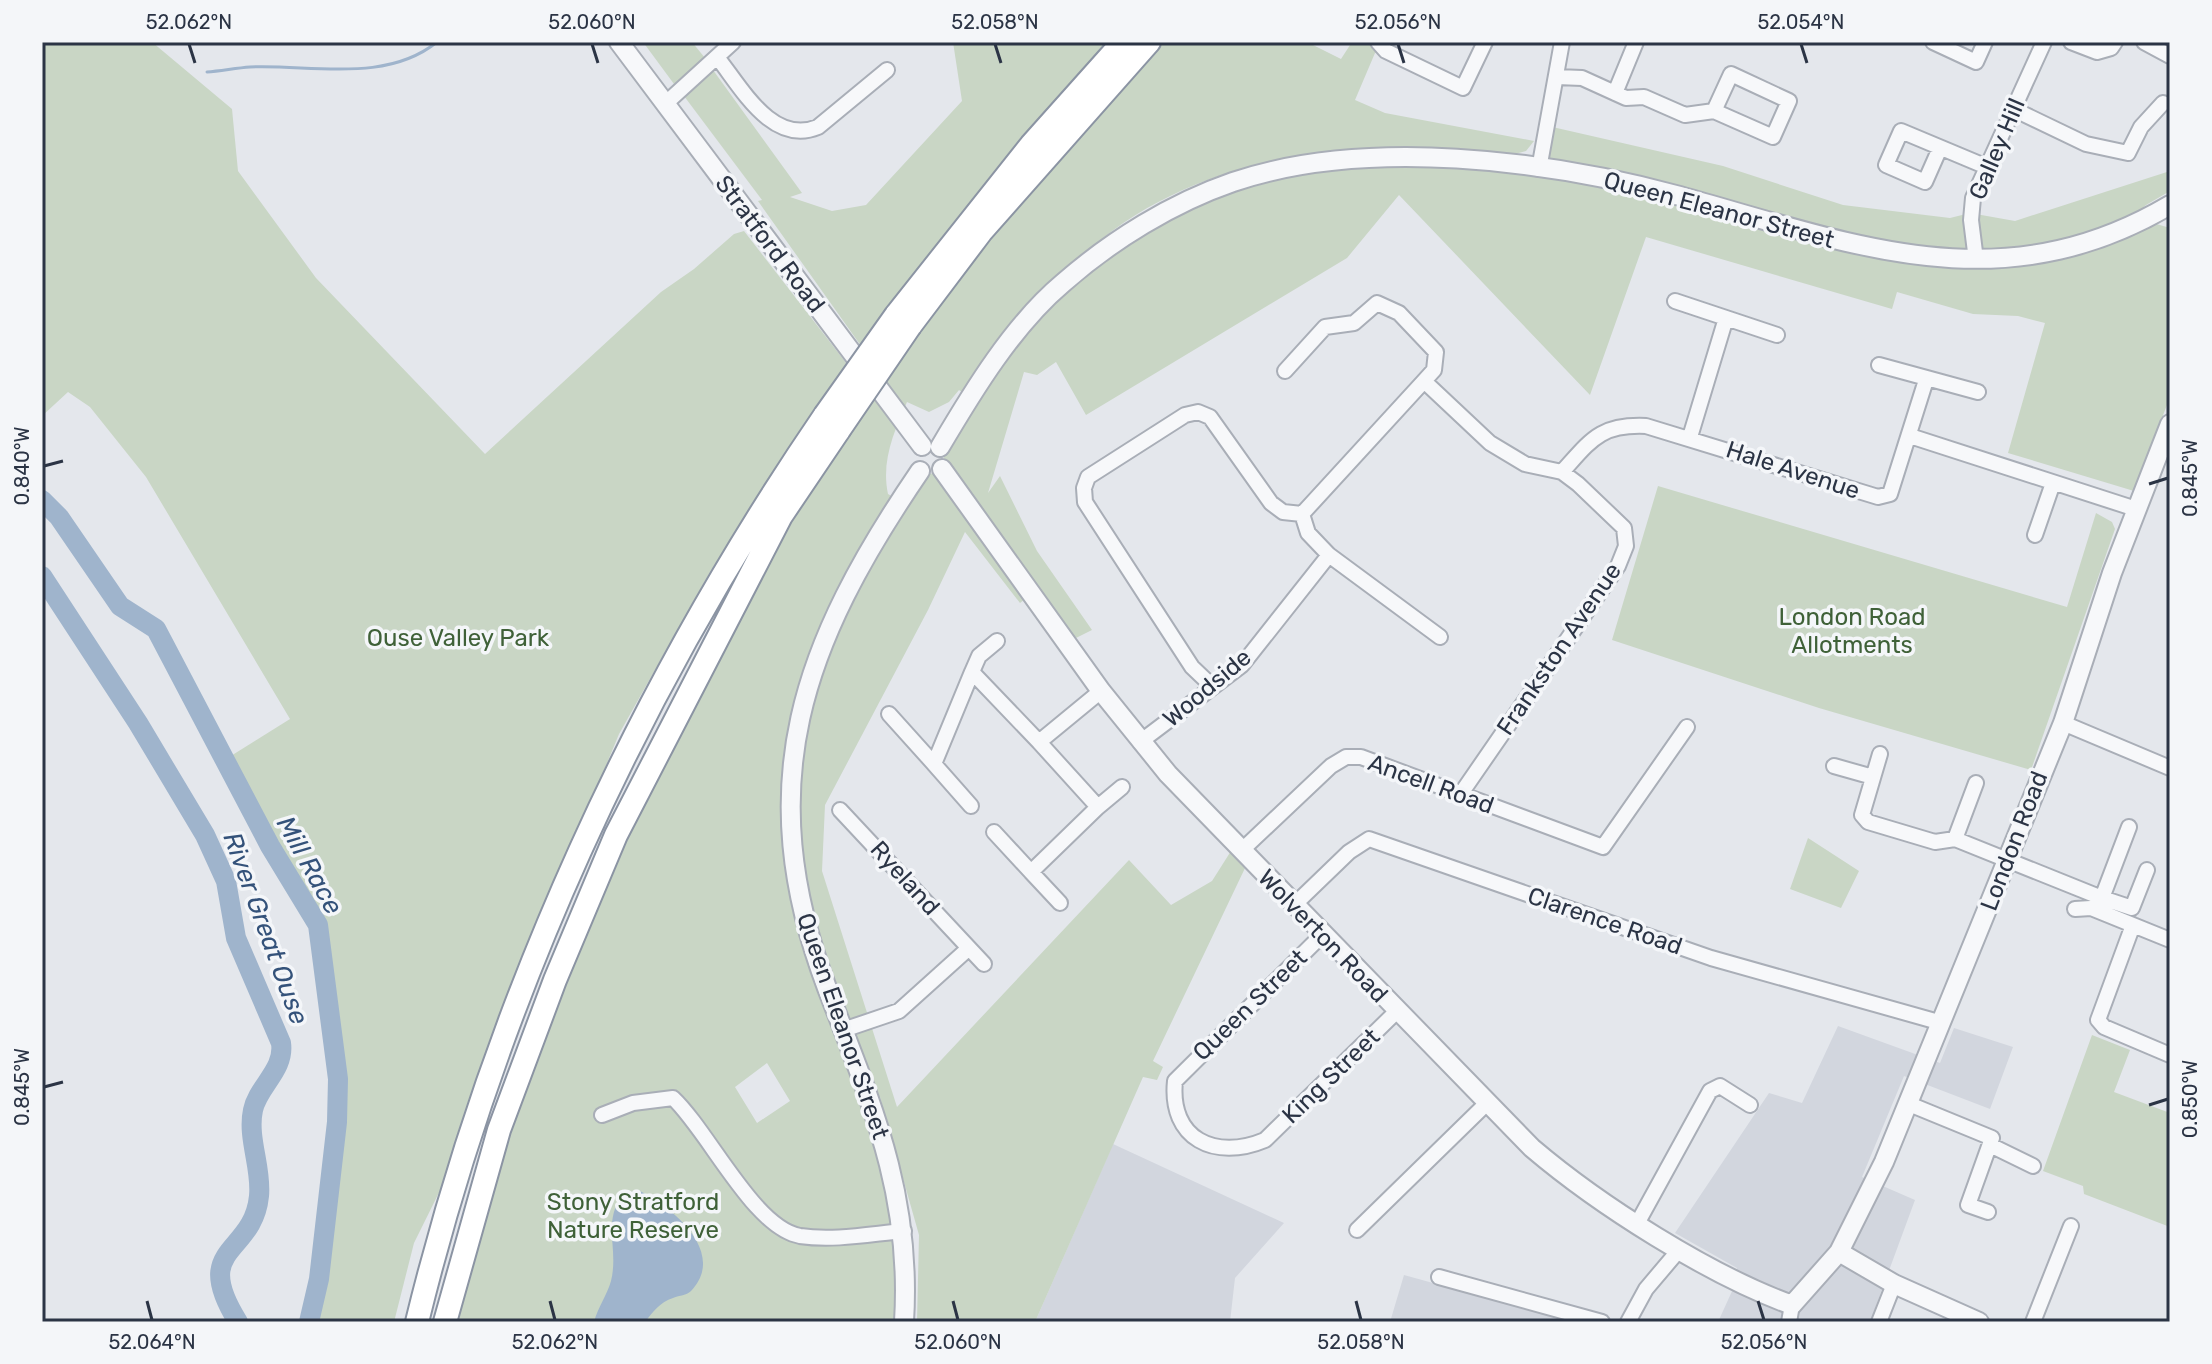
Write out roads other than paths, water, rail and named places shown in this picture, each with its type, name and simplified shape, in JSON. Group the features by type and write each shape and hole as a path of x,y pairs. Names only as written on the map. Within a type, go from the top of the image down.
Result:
{"highway":[{"path":"417,1322 474,1122 530,966 593,818 689,634 766,501 832,422 1031,145 1123,42"},
{"path":"903,320 1149,42"},
{"path":"445,1322 499,1130 555,980 616,835 832,422"}],"street":[{"name":"Stratford Road","path":"619,42 931,446"},
{"path":"665,104 733,42"},
{"path":"1378,42 1386,51 1463,88 1485,42"},
{"path":"1539,169 1562,42"},
{"path":"1615,93 1636,42"},
{"path":"1933,42 1976,62 1985,42"},
{"name":"Galley Hill","path":"1976,260 1971,220 1973,198 2044,42"},
{"path":"2071,42 2097,52 2111,48 2115,42"},
{"path":"2144,42 2170,56"},
{"path":"717,57 764,116 786,129 805,133 818,127 887,70"},
{"path":"1557,77 1582,78 1626,98 1644,97 1685,115 1714,111 1773,137 1789,101 1731,74 1714,111"},
{"path":"2013,109 2086,144 2128,153 2141,127 2163,103"},
{"path":"1940,148 1987,167"},
{"name":"Queen Eleanor Street","path":"931,446 1061,284 1111,246 1179,204 1236,181 1314,164 1421,159 1539,169 1677,195 1820,237 1889,253 1976,260 2002,259 2079,245 2120,232 2170,205"},
{"path":"1675,301 1777,335"},
{"path":"1285,371 1325,327 1354,323 1377,303 1399,313 1436,352 1434,370 1302,514"},
{"path":"1690,437 1726,318"},
{"path":"1879,365 1978,392"},
{"name":"Hale Avenue","path":"1562,472 1593,438 1606,430 1623,425 1646,426 1878,497 1893,489 1926,380"},
{"path":"1424,381 1490,443 1525,464 1562,472"},
{"path":"1213,687 1192,667 1085,502 1084,488 1088,477 1185,415 1198,412 1210,417 1271,503 1283,512 1302,514"},
{"name":"London Road","path":"1790,1314 1839,1252 1874,1186 2063,723 2092,630 2170,424"},
{"path":"1910,436 2136,509"},
{"path":"931,446 945,456 942,469 931,475 920,471 914,458 931,446"},
{"name":"Wolverton Road","path":"942,469 1140,742 1321,936 1487,1103 1557,1170 1679,1250 1790,1314"},
{"name":"Queen Eleanor Street","path":"904,1322 904,1231 885,1146 812,947 792,862 790,794 802,701 826,630 856,571 920,471"},
{"name":"Frankston Avenue","path":"1460,795 1573,635 1626,546 1624,528 1562,472"},
{"path":"2035,535 2053,483"},
{"path":"1302,514 1308,533 1329,555 1440,637"},
{"name":"Woodside","path":"1140,742 1242,665 1329,555"},
{"path":"934,764 979,656 997,641"},
{"path":"972,672 1098,807"},
{"path":"1039,742 1101,691"},
{"path":"889,714 971,806"},
{"path":"2063,723 2170,768"},
{"name":"Ancell Road","path":"1241,851 1331,766 1346,757 1361,757 1603,847 1687,727"},
{"path":"1880,754 1862,815 1868,822 1935,842 1955,839 2132,908 2147,870"},
{"path":"1834,766 1873,777"},
{"path":"1955,839 1976,783"},
{"path":"1031,872 1122,787"},
{"name":"Ryeland","path":"840,810 984,964"},
{"path":"2102,898 2129,827"},
{"path":"994,832 1060,903"},
{"name":"Clarence Road","path":"1293,906 1349,852 1369,839 1711,958 1942,1023"},
{"path":"2075,909 2091,908 2170,940"},
{"path":"2133,925 2098,1020 2104,1027 2170,1055"},
{"name":"Queen Street","path":"1265,1140 1244,1149 1221,1149 1201,1143 1188,1131 1176,1112 1173,1095 1179,1075 1321,936"},
{"path":"843,1030 899,1011 969,948"},
{"name":"King Street","path":"1265,1140 1396,1012"},
{"path":"1638,1222 1710,1091 1720,1086 1750,1105"},
{"path":"602,1115 633,1103 673,1098 694,1117 755,1205 775,1225 797,1235 833,1238 904,1231"},
{"path":"1357,1230 1487,1103"},
{"path":"1909,1104 1992,1138 1968,1205 1988,1212"},
{"path":"1990,1145 2033,1166"},
{"path":"2033,1322 2071,1226"},
{"path":"1628,1322 1646,1289 1679,1250"},
{"path":"1839,1252 1894,1284 1979,1322"},
{"path":"1439,1277 1602,1322"},
{"path":"1879,1322 1894,1284"}],"water":[{"path":"638,1190 665,1207 691,1232 703,1261 701,1276 689,1293 664,1302 645,1322 594,1322 611,1281 612,1227 616,1206 622,1195"}],"waterway":[{"path":"207,72 250,67 371,68 416,55 437,42"},
{"name":"Mill Race","path":"42,500 59,517 120,606 156,629 270,846 318,925 338,1079 337,1122 319,1279 309,1322"},
{"name":"River Great Ouse","path":"42,576 138,723 205,835 226,881 236,938 281,1043 279,1061 253,1110 252,1131 259,1185 254,1215 222,1264 220,1278 225,1297 238,1322"}],"park label":[{"name":"London Road Allotments","path":"1852,631"},
{"name":"Ouse Valley Park","path":"458,638"},
{"name":"Stony Stratford Nature Reserve","path":"633,1216"}]}
